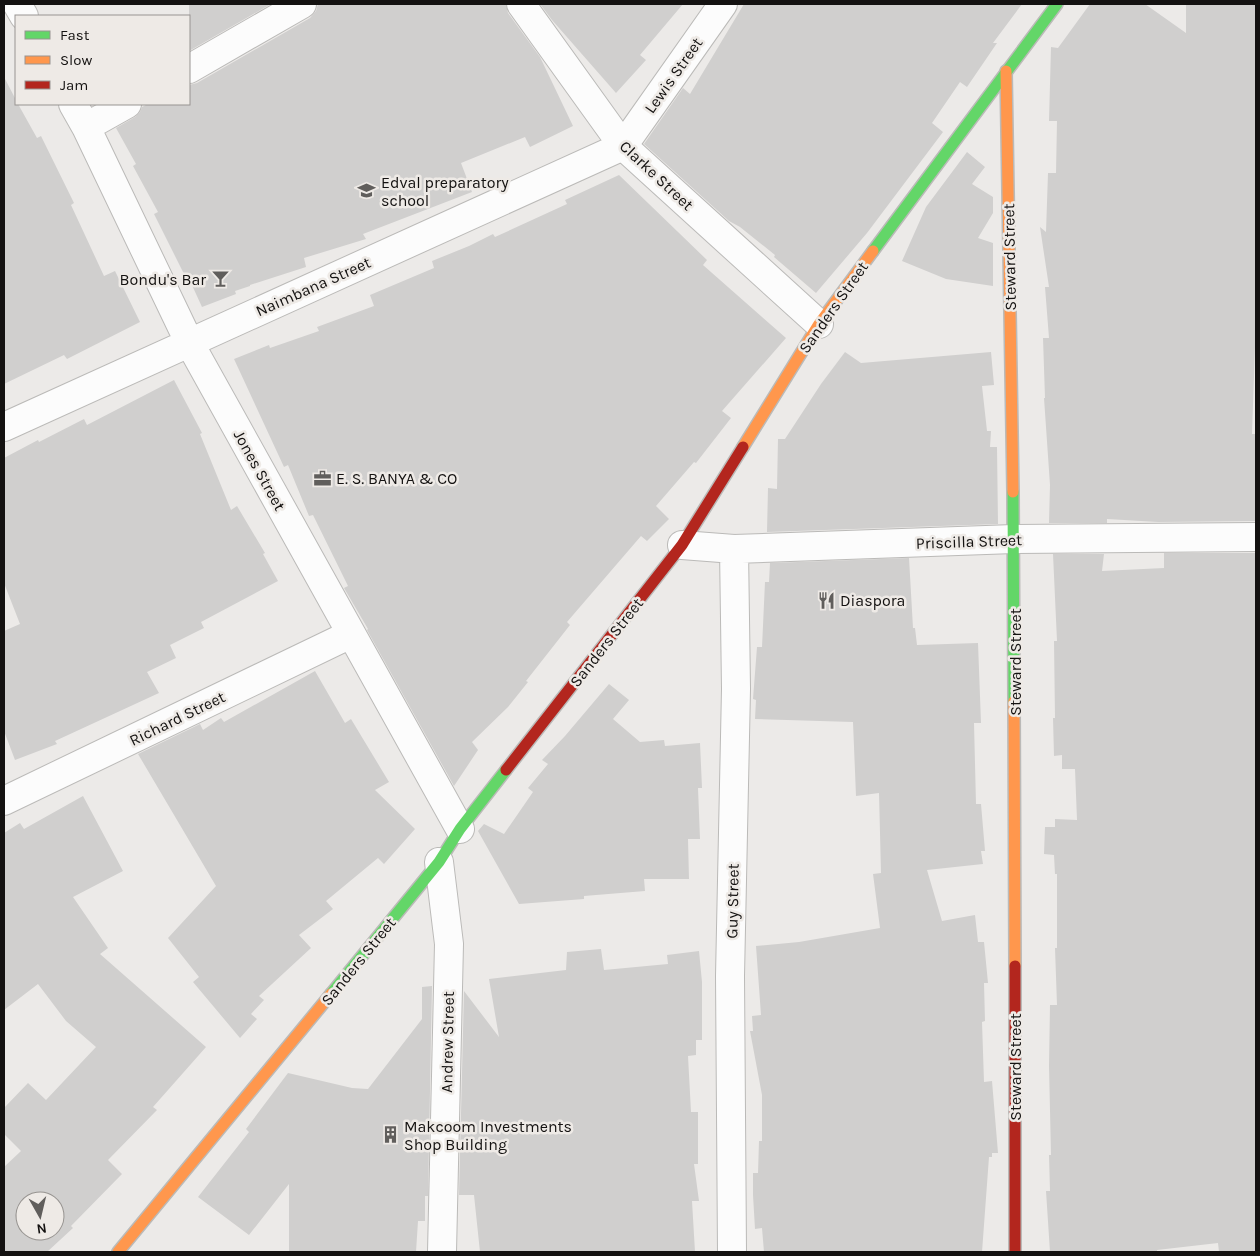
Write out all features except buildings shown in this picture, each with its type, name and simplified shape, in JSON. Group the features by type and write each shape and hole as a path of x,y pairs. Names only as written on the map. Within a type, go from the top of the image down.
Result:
{"main road":[{"name":"Sanders Street","path":"118,1252 439,862 460,829 682,545 819,324 1057,4"},
{"name":"Steward Street","path":"1006,72 1014,539 1014,1252"}],"street":[{"path":"17,4 23,15"},
{"path":"190,67 302,4"},
{"name":"Clarke Street","path":"521,4 623,146 819,324"},
{"name":"Lewis Street","path":"623,146 723,4"},
{"name":"Jones Street","path":"74,105 86,127 189,342 460,829"},
{"path":"86,127 125,105"},
{"name":"Naimbana Street","path":"4,427 623,146"},
{"name":"Priscilla Street","path":"682,545 734,549 1014,539 1256,537"},
{"name":"Guy Street","path":"732,1252 730,976 736,689 734,549"},
{"name":"Richard Street","path":"4,801 351,634"},
{"name":"Andrew Street","path":"439,862 449,944 442,1252"}],"traffic: fast":[{"path":"873,251 1057,4"},
{"path":"1013,492 1014,701"},
{"path":"331,994 439,862 460,829 506,770"}],"traffic: slow":[{"path":"1006,71 1013,492"},
{"path":"743,447 819,324 873,251"},
{"path":"1014,701 1015,966"},
{"path":"118,1252 331,994"}],"traffic: jam":[{"path":"506,770 682,545 743,447"},
{"path":"1015,966 1015,1252"}],"place":[{"name":"Edval preparatory school","path":"367,191"},
{"name":"Bondu's Bar","path":"220,279"},
{"name":"E. S. BANYA & CO","path":"322,478"},
{"name":"Diaspora","path":"826,600"},
{"name":"Makcoom Investments Shop Building","path":"390,1135"}]}
